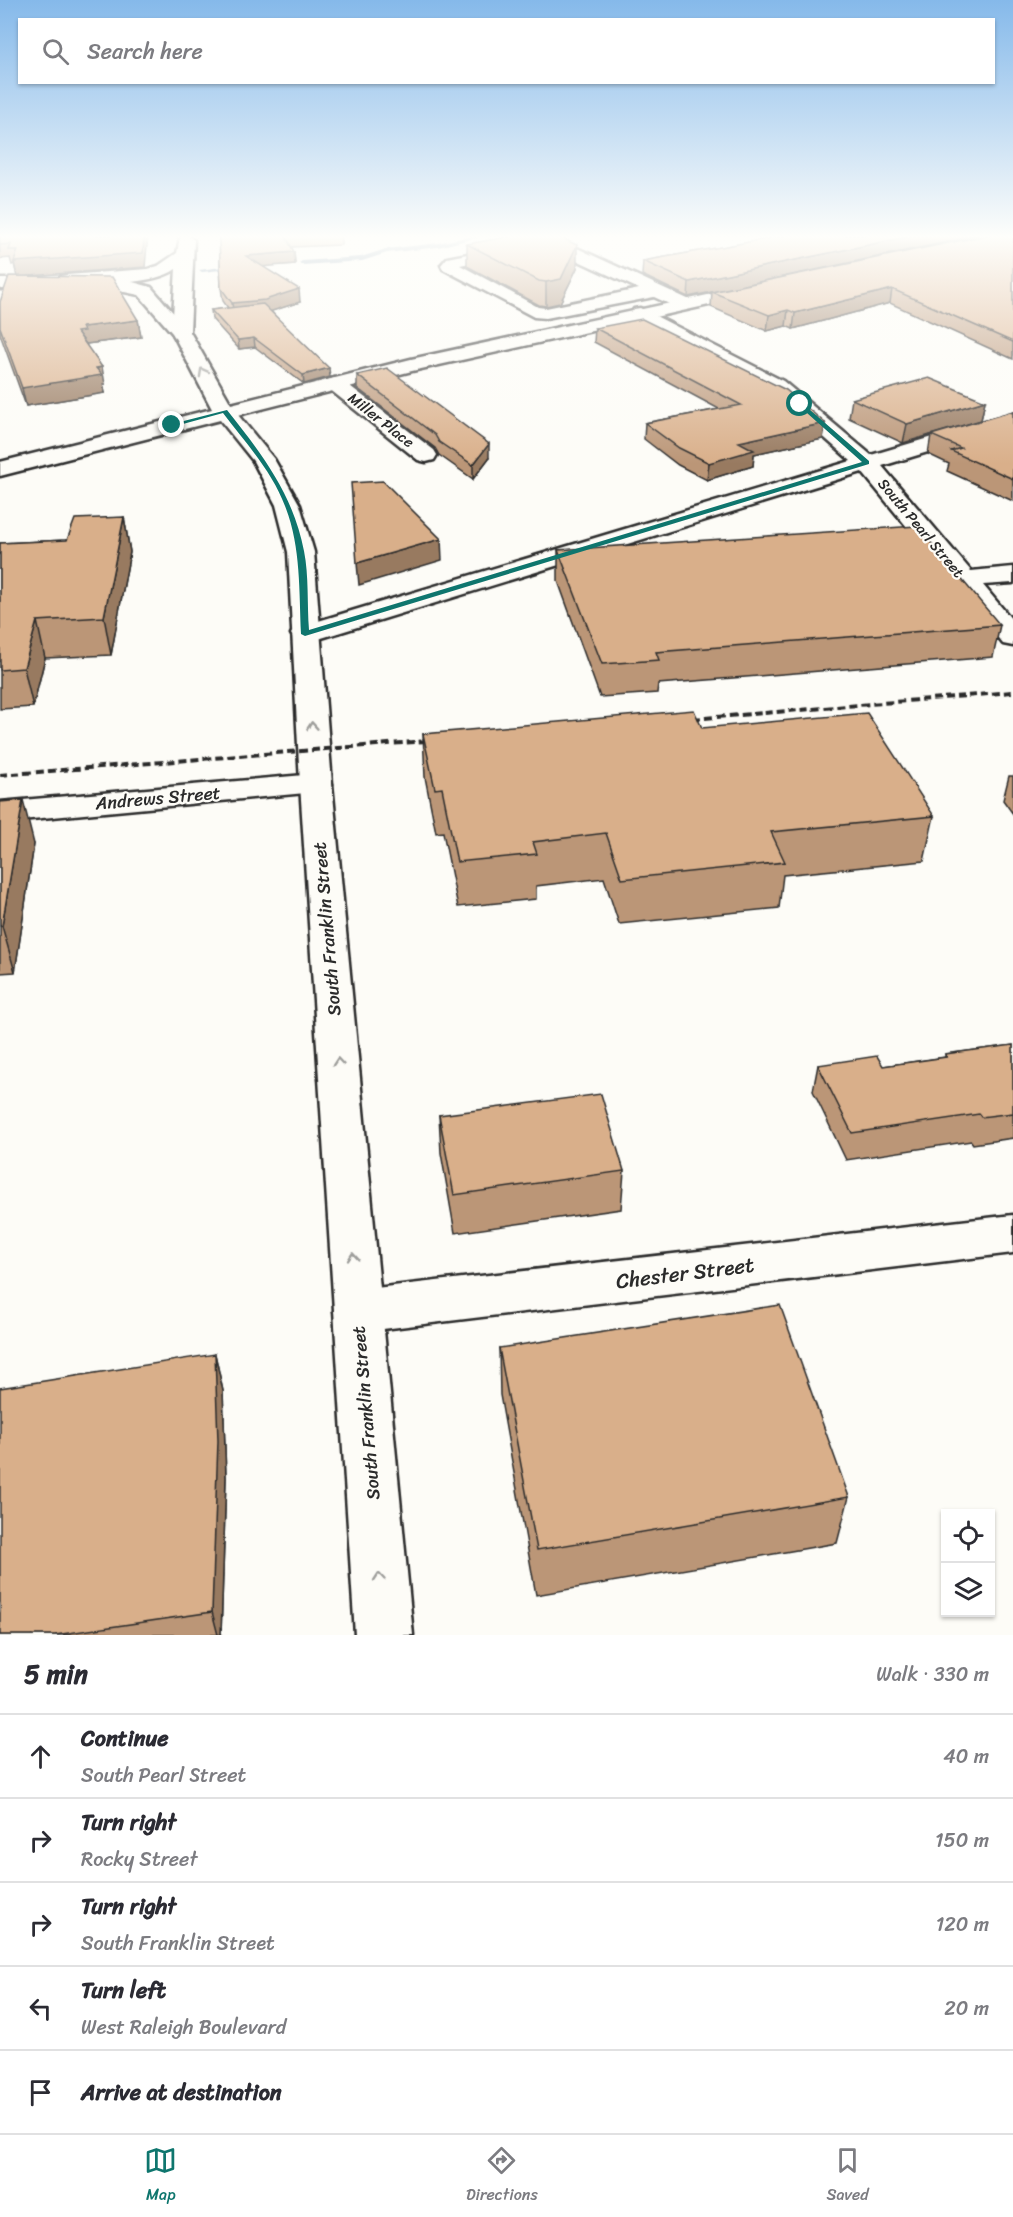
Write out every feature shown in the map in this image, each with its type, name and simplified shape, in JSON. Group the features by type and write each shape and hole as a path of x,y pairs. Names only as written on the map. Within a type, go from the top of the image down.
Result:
{"main road":[{"name":"South Franklin Street","path":"163,311 181,332 225,411 263,459 288,505 301,552 316,784 384,1635"},
{"path":"181,332 182,311"},
{"path":"533,311 555,311"},
{"path":"0,469 335,384 648,311"},
{"path":"546,313 570,329"},
{"name":"South Pearl Street","path":"640,313 776,385 867,463 1013,638"},
{"name":"Miller Place","path":"335,384 426,455"},
{"path":"305,634 1013,419"},
{"path":"964,579 1013,575"},
{"name":"Andrews Street","path":"0,812 316,784"},
{"name":"Chester Street","path":"358,1311 1013,1234"}],"building":[{"path":"0,311 133,311 138,320 82,327 84,331 77,332 102,367 96,368 102,375 22,388 0,327"},
{"path":"212,311 271,311 329,368 303,375 254,338 238,340"},
{"path":"760,311 783,311 769,315"},
{"path":"943,311 1013,311 1013,342"},
{"path":"642,319 786,390 825,423 739,442 754,450 709,463 679,448 645,423 741,405 595,328"},
{"path":"387,368 489,444 473,465 439,442 435,435 357,375"},
{"path":"929,378 985,401 907,424 852,399"},
{"path":"1013,413 1013,479 951,451 961,448 931,435"},
{"path":"383,481 441,539 357,563 351,483"},
{"path":"124,517 104,617 37,621 24,668 0,670 0,543 67,540 75,519"},
{"path":"917,526 1000,625 656,652 659,660 602,664 558,550"},
{"path":"694,710 702,728 867,713 934,816 771,832 785,862 622,879 606,833 533,842 537,854 457,862 442,788 435,789 423,734"},
{"path":"23,800 2,926 0,926 0,802"},
{"path":"1013,1045 1013,1113 981,1117 979,1114 852,1133 818,1065 877,1056 883,1066 947,1057 945,1054"},
{"path":"601,1094 624,1171 454,1195 439,1115"},
{"path":"780,1305 849,1497 537,1550 499,1348"},
{"path":"215,1354 218,1441 212,1612 55,1635 0,1635 0,1388"}],"railway":[{"path":"681,720 1013,692"},
{"path":"0,775 439,740"}],"route":[{"path":"172,425 225,411 263,459 288,505 301,552 305,634 867,463 800,404"}]}
